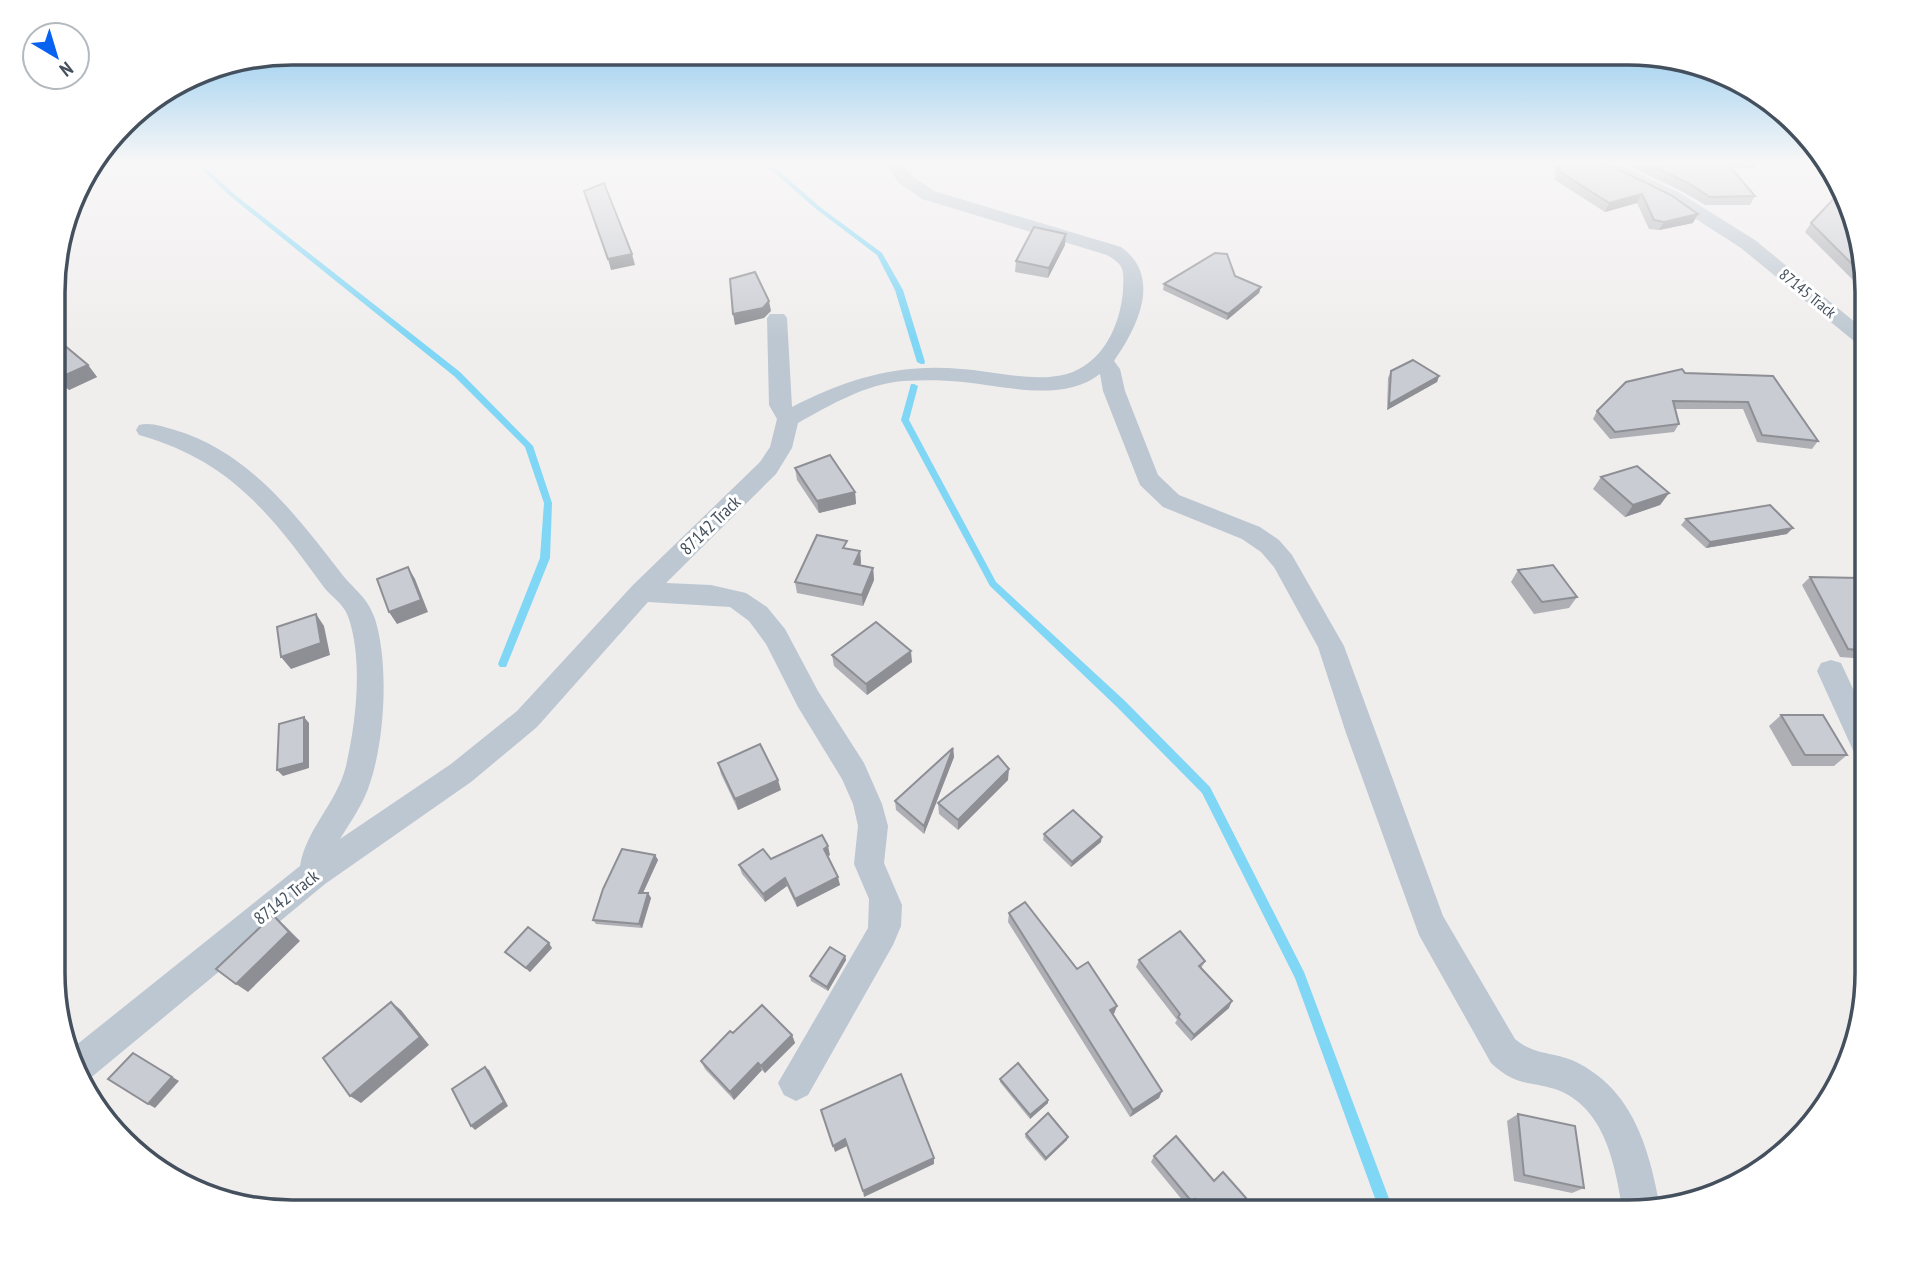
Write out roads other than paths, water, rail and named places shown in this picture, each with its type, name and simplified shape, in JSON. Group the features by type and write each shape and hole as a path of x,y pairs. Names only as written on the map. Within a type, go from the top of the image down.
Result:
{"street":[{"path":"777,318 780,405 788,419 820,401 861,384 884,378 933,374 1026,383 1058,383 1082,376 1104,363 1126,326 1131,311 1134,272 1130,264 1114,251 1014,221"},
{"name":"87145 Track","path":"1712,221 1748,244 1855,332"},
{"path":"1104,363 1110,369 1114,391 1148,479 1155,489 1171,501 1251,533 1283,561 1331,646 1430,924 1503,1051 1520,1065 1560,1073 1578,1082 1593,1091 1612,1110 1633,1160 1640,1200"},
{"name":"87142 Track","path":"83,1062 314,874 451,780 527,719 642,592 768,468 781,448 788,419"},
{"path":"147,430 186,442 206,452 255,489 293,526 312,548 334,583 355,602 362,621 368,664 362,748 356,783 319,848 314,874"},
{"path":"642,592 707,595 747,604 777,637 807,697 846,754 868,805 874,825 869,863 887,900 887,922 796,1083"},
{"path":"1831,671 1855,724"}],"waterway":[{"path":"265,221 457,374 529,446 548,503 545,558 503,664"},
{"path":"836,221 880,254 899,290 921,362"},
{"path":"914,386 905,420 993,584 1121,704 1206,790 1300,976 1383,1200"}]}
